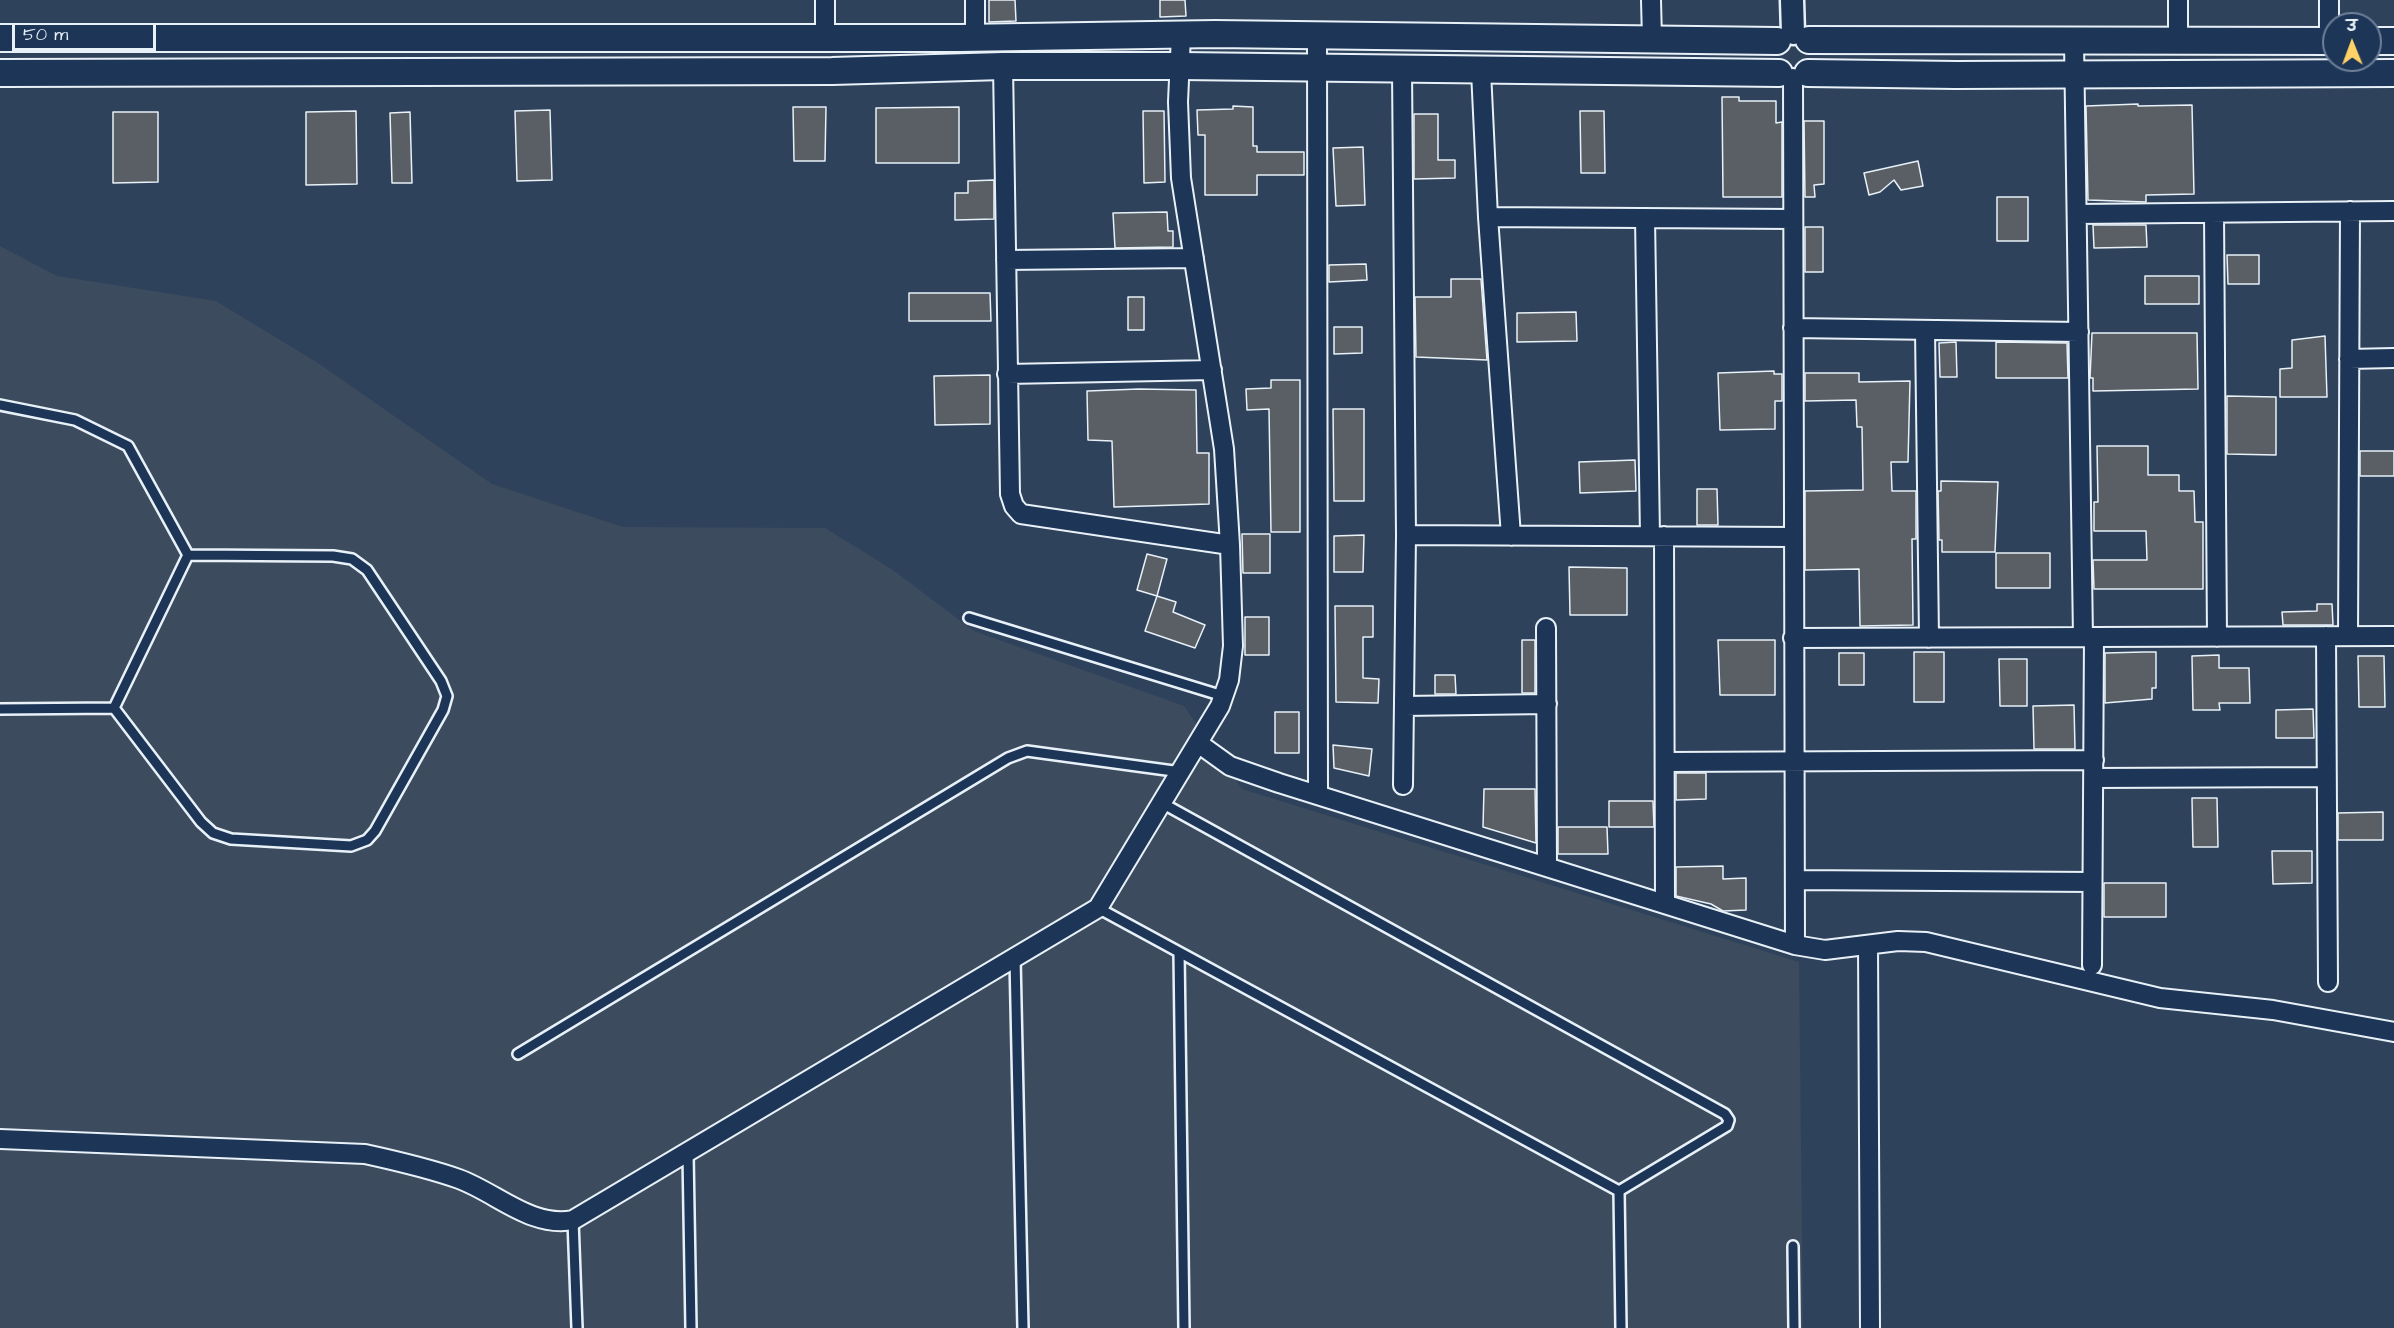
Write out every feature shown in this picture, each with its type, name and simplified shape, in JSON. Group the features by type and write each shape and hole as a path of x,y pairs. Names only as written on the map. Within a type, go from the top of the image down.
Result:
{"main road":[{"path":"0,38 825,39 1181,35 1793,38 2178,43 2322,41"},
{"path":"1793,38 1816,54 1814,64 1793,74"},
{"path":"1793,38 1771,57 1793,74"},
{"path":"0,73 832,71 1003,66 1180,66 1793,74 2394,73"}],"street":[{"path":"825,0 825,39"},
{"path":"975,0 975,38"},
{"path":"1651,0 1652,39"},
{"path":"1792,0 1793,38"},
{"path":"2178,0 2178,43"},
{"path":"0,1139 365,1154 414,1165 461,1180 542,1220 559,1223 573,1220 688,1154 1098,908 1198,743 1223,696 1229,680 1233,646 1224,449 1181,178 1178,102 1181,35"},
{"path":"1317,36 1317,795"},
{"path":"2074,42 2079,332 2094,769 2092,965"},
{"path":"1003,66 1010,494 1014,506 1021,514 1230,545"},
{"path":"1402,70 1406,536 1403,785"},
{"path":"1481,70 1488,217 1511,536"},
{"path":"1793,74 1795,945"},
{"path":"2348,636 2350,211"},
{"path":"2077,214 2394,211"},
{"path":"2214,213 2217,637"},
{"path":"1488,217 1793,219"},
{"path":"1645,218 1666,762 1665,903"},
{"path":"1006,260 1194,258"},
{"path":"1793,328 2079,332"},
{"path":"1925,330 1929,638"},
{"path":"2349,359 2394,358"},
{"path":"1008,374 1212,370"},
{"path":"1406,536 1793,537"},
{"path":"1546,628 1547,867"},
{"path":"2326,636 2328,982"},
{"path":"1793,638 2394,636"},
{"path":"1404,706 1547,704"},
{"path":"1198,743 1230,766 1795,945 1825,950 1898,941 1926,942 2160,998 2273,1010 2394,1032"},
{"path":"1666,762 1794,761 2326,777"},
{"path":"1795,880 2092,882"},
{"path":"1868,945 1870,1328"}],"lane":[{"path":"0,405 75,420 128,446 188,555"},
{"path":"114,708 201,822 213,833 231,839 351,846 367,840 375,831 443,710 447,696 441,681 367,570 352,559 333,555 188,555"},
{"path":"114,708 188,555"},
{"path":"969,618 1223,696"},
{"path":"0,709 114,708"},
{"path":"518,1054 1008,758 1027,751 1180,772"},
{"path":"1162,803 1725,1114 1729,1120 1727,1126 1619,1191"},
{"path":"1098,908 1619,1191"},
{"path":"1179,952 1184,1328"},
{"path":"1015,958 1023,1328"},
{"path":"688,1154 691,1328"},
{"path":"1619,1191 1621,1328"},
{"path":"573,1220 577,1328"},
{"path":"1793,1246 1794,1328"}],"shaded area":[{"path":"0,246 57,276 216,301 318,363 492,484 623,527 825,528 893,570 974,631 1184,706 1242,789 1799,962 1803,1328 0,1328"}],"building":[{"path":"989,0 1015,0 1016,21 989,22"},
{"path":"1160,0 1185,0 1186,16 1160,17"},
{"path":"1722,97 1739,97 1739,101 1776,101 1776,123 1782,122 1782,197 1723,197"},
{"path":"2138,104 2138,106 2192,105 2194,194 2146,195 2146,202 2088,200 2086,106"},
{"path":"1233,106 1253,107 1253,146 1257,146 1257,152 1304,152 1304,175 1257,175 1257,195 1205,195 1205,135 1198,135 1197,110 1233,109"},
{"path":"793,107 826,107 825,161 794,161"},
{"path":"959,107 959,163 876,163 876,108"},
{"path":"550,110 552,180 517,181 515,111"},
{"path":"356,111 357,184 306,185 306,112"},
{"path":"1143,111 1164,111 1165,182 1144,183"},
{"path":"1580,111 1604,111 1605,173 1581,173"},
{"path":"113,112 158,112 158,182 113,183"},
{"path":"410,112 412,183 392,183 390,113"},
{"path":"1414,114 1438,114 1438,160 1455,160 1455,178 1414,179"},
{"path":"1804,121 1824,121 1824,184 1814,185 1815,197 1805,197"},
{"path":"1363,147 1365,205 1336,206 1333,148"},
{"path":"1918,161 1923,186 1901,190 1894,180 1880,192 1869,195 1864,173"},
{"path":"994,180 994,219 955,220 955,193 968,193 968,181"},
{"path":"1997,197 2028,197 2028,241 1997,241"},
{"path":"1167,212 1168,231 1173,231 1173,247 1115,248 1113,213"},
{"path":"2093,225 2146,225 2147,247 2094,248"},
{"path":"1805,227 1823,227 1823,272 1805,272"},
{"path":"2227,255 2259,255 2259,284 2228,284"},
{"path":"1366,264 1367,280 1329,282 1329,265"},
{"path":"2145,276 2199,276 2199,304 2145,304"},
{"path":"1451,279 1481,279 1487,360 1416,357 1415,297 1451,297"},
{"path":"909,293 990,293 991,321 909,321"},
{"path":"1128,297 1144,297 1144,330 1128,330"},
{"path":"1576,312 1577,341 1517,342 1517,313"},
{"path":"1334,327 1362,327 1362,353 1334,354"},
{"path":"2092,333 2197,333 2198,389 2093,391 2093,378 2090,378"},
{"path":"2325,336 2327,397 2280,397 2280,369 2292,368 2292,340"},
{"path":"1956,342 1957,377 1940,377 1939,343"},
{"path":"1996,342 2067,343 2068,378 1996,378"},
{"path":"1774,371 1774,374 1782,374 1782,401 1775,401 1775,429 1720,430 1718,373"},
{"path":"1805,373 1859,373 1859,382 1910,381 1908,462 1891,462 1892,491 1916,491 1916,539 1912,539 1913,625 1860,626 1859,569 1805,570 1805,491 1863,490 1862,427 1857,427 1856,400 1805,401"},
{"path":"990,375 990,424 935,425 934,376"},
{"path":"1271,380 1300,380 1300,532 1271,532 1269,409 1247,410 1246,389 1271,388"},
{"path":"1196,390 1197,453 1209,453 1209,504 1114,507 1112,441 1088,440 1087,391"},
{"path":"2227,396 2276,397 2276,455 2227,454"},
{"path":"1333,409 1364,409 1364,501 1334,501"},
{"path":"2097,446 2148,446 2148,475 2179,475 2179,491 2194,491 2195,522 2203,522 2203,589 2094,589 2093,560 2147,560 2146,531 2094,531 2094,502 2098,502"},
{"path":"2360,451 2394,451 2394,476 2360,476"},
{"path":"1635,460 1636,491 1580,493 1579,462"},
{"path":"1941,481 1998,482 1995,552 1942,552 1942,540 1939,540 1938,491 1941,491"},
{"path":"1697,489 1717,489 1718,525 1697,525"},
{"path":"1242,534 1270,534 1270,573 1243,573"},
{"path":"1364,535 1363,572 1334,572 1334,536"},
{"path":"1996,553 2050,553 2050,588 1996,588"},
{"path":"1147,554 1167,559 1157,596 1137,590"},
{"path":"1569,567 1627,568 1627,615 1570,615"},
{"path":"1157,596 1176,602 1173,612 1205,625 1195,648 1145,631"},
{"path":"2317,604 2332,604 2333,625 2283,625 2282,612 2317,611"},
{"path":"1335,606 1373,606 1373,637 1363,637 1363,678 1379,679 1378,703 1336,702"},
{"path":"1245,617 1269,617 1269,655 1245,655"},
{"path":"1522,640 1535,640 1535,693 1522,693"},
{"path":"1718,640 1775,640 1775,695 1720,695"},
{"path":"1914,652 1944,652 1944,702 1914,702"},
{"path":"2156,652 2156,688 2152,688 2152,699 2105,703 2105,653"},
{"path":"1839,653 1864,653 1864,685 1839,685"},
{"path":"2219,655 2219,668 2249,668 2250,703 2219,703 2220,710 2193,710 2192,656"},
{"path":"2358,656 2384,656 2385,707 2359,707"},
{"path":"1999,659 2027,659 2027,706 2000,706"},
{"path":"1435,675 1455,675 1456,694 1435,694"},
{"path":"2074,705 2075,749 2034,749 2033,706"},
{"path":"2313,709 2314,738 2276,738 2276,710"},
{"path":"1275,712 1299,712 1299,753 1275,753"},
{"path":"1333,745 1372,749 1369,776 1334,768"},
{"path":"1676,773 1706,773 1706,799 1676,800"},
{"path":"1484,789 1535,789 1536,843 1483,827"},
{"path":"2192,798 2217,798 2218,847 2193,847"},
{"path":"1609,801 1653,801 1654,827 1609,827"},
{"path":"2383,812 2383,840 2338,840 2338,813"},
{"path":"1558,827 1607,827 1608,854 1558,854"},
{"path":"2272,851 2312,851 2312,883 2273,884"},
{"path":"1723,866 1723,879 1746,878 1746,910 1723,911 1711,904 1676,896 1676,867"},
{"path":"2104,883 2166,883 2166,917 2104,917"}]}
